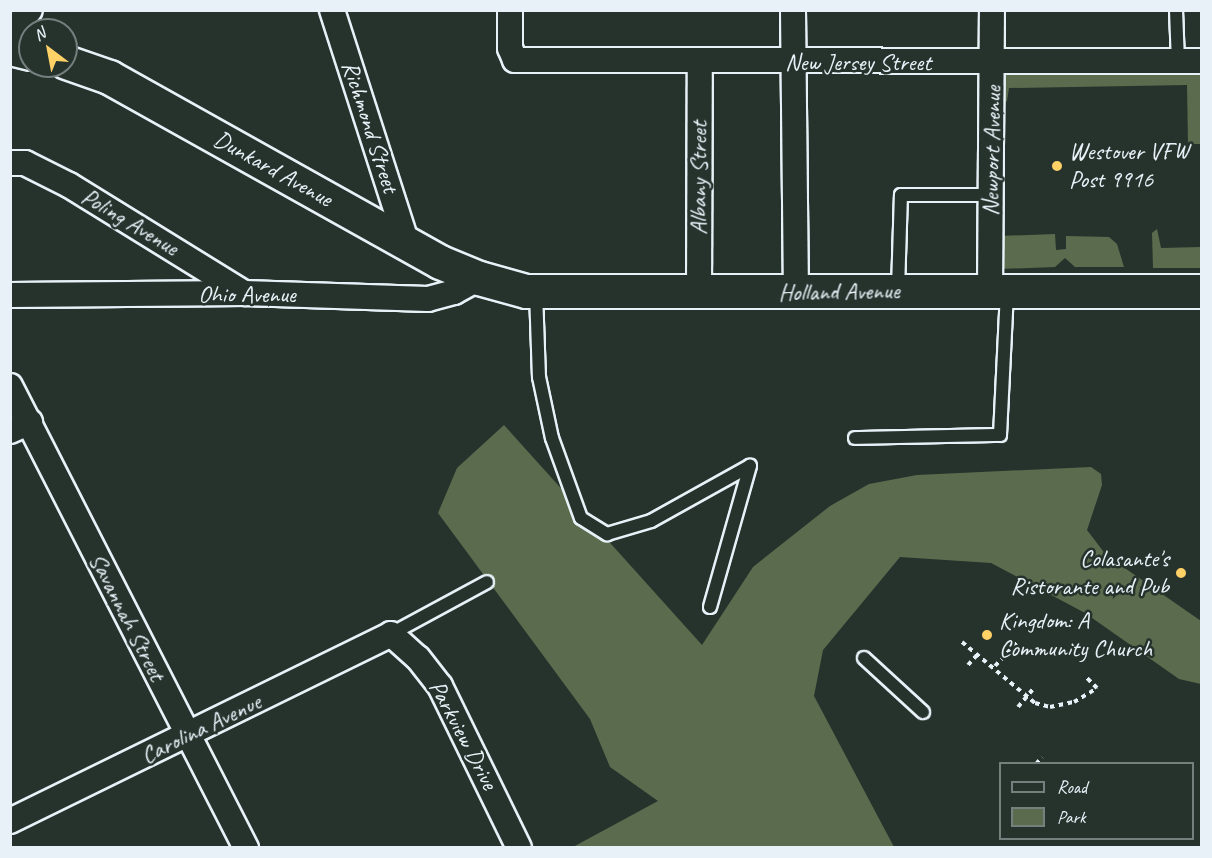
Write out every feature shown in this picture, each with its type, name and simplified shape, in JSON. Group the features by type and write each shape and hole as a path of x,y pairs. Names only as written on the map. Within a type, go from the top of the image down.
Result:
{"main road":[{"name":"Dunkard Avenue","path":"78,66 109,77 407,244 479,278"},
{"name":"Holland Avenue","path":"479,278 536,291 796,293 1202,291"}],"street":[{"path":"10,33 30,10"},
{"name":"Richmond Street","path":"332,10 407,244"},
{"name":"New Jersey Street","path":"510,10 510,48 515,60 700,63 1190,61"},
{"path":"793,10 796,293"},
{"name":"Newport Avenue","path":"992,10 992,195 999,292"},
{"name":"Albany Street","path":"699,293 700,63"},
{"name":"Poling Avenue","path":"10,163 26,164 69,185 244,293"},
{"name":"Ohio Avenue","path":"10,295 244,293 428,299 454,292 479,278"},
{"name":"Savannah Street","path":"10,386 20,426 246,848"},
{"name":"Carolina Avenue","path":"10,821 187,737 391,634"},
{"name":"Parkview Drive","path":"391,634 440,686 519,848"}],"lane":[{"path":"1176,10 1190,61"},
{"path":"898,291 901,195 992,195"},
{"path":"536,291 539,377 552,438 581,518 607,534 640,524 750,466 710,607"},
{"path":"855,438 1000,435 999,292"},
{"path":"391,634 487,582"},
{"path":"864,658 923,712"}],"path":[{"path":"994,666 1019,640"},
{"path":"962,642 994,666 1027,696 1050,707 1074,702 1097,688 1087,678"},
{"path":"968,665 978,654"},
{"path":"1018,707 1033,689"},
{"path":"1038,762 1042,757"}],"green space":[{"path":"1201,71 1201,144 1188,144 1187,85 1009,88 1007,101 1001,105 1002,76 1008,72"},
{"path":"1157,229 1161,248 1201,247 1201,268 1153,268 1152,233"},
{"path":"1055,234 1056,250 1066,249 1066,236 1109,237 1117,244 1124,267 1075,267 1065,258 1055,267 999,269 999,236"},
{"path":"504,425 702,645 753,567 830,506 869,484 917,475 1091,467 1101,474 1102,485 1087,530 1106,555 1201,621 1201,684 1179,679 1085,613 991,563 900,557 823,650 814,696 894,847 573,847 658,801 610,767 590,719 438,513 457,468"}],"place":[{"name":"Westover VFW Post 9916","path":"1057,166"},
{"name":"Colasante's Ristorante and Pub","path":"1181,573"},
{"name":"Kingdom: A Community Church","path":"987,635"}]}
